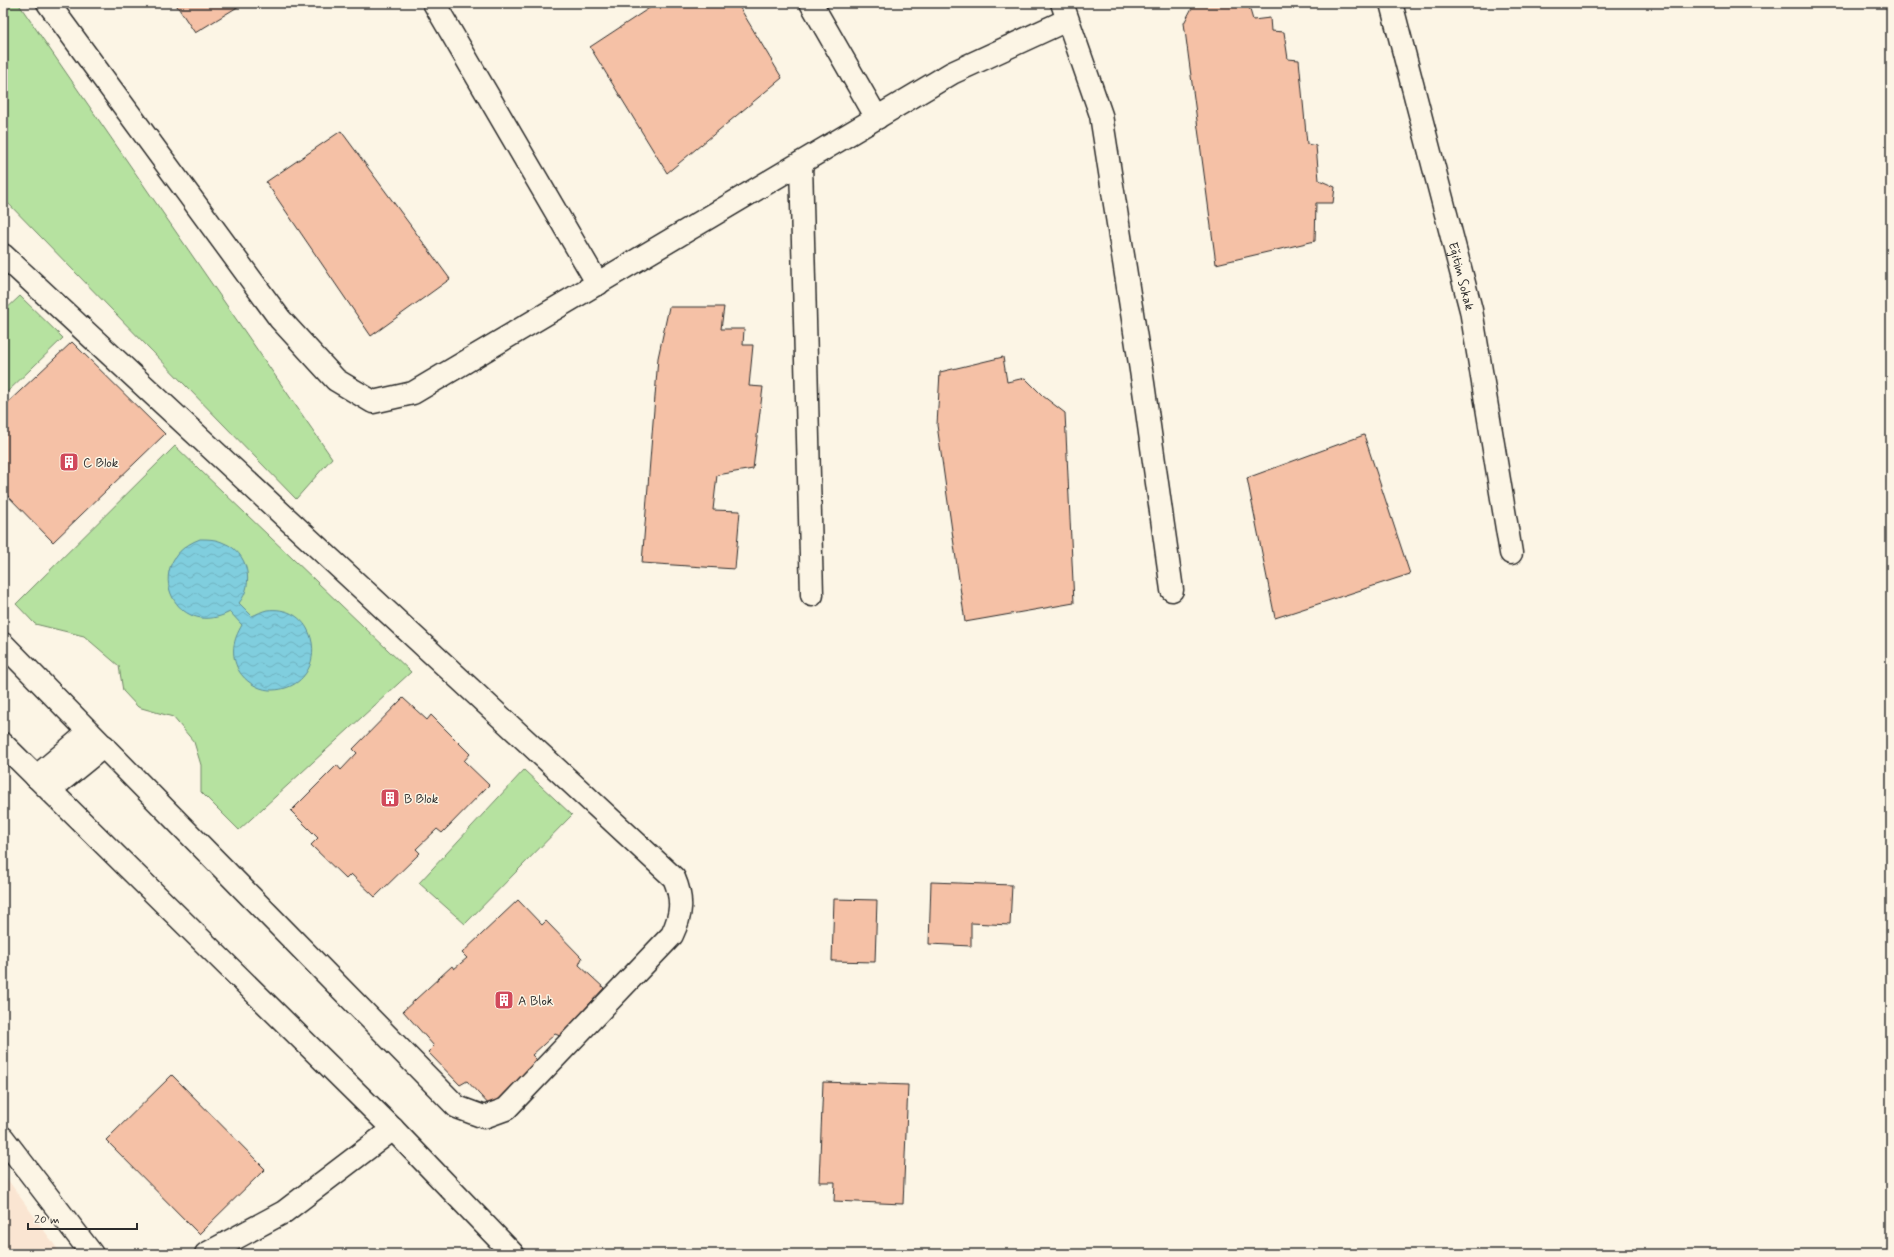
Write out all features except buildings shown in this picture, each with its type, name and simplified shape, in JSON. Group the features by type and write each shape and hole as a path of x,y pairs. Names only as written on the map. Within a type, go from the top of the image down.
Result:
{"street":[{"path":"48,3 280,319 336,380 373,402 413,393 952,73 1065,11 1101,115 1143,382 1172,590"},
{"path":"434,3 598,284"},
{"path":"811,3 878,118"},
{"name":"Eğitim Sokak","path":"1391,3 1471,310 1511,552"},
{"path":"802,162 812,595"},
{"path":"3,255 674,878 680,892 678,922 672,935 506,1109 484,1117 457,1107 3,644"},
{"path":"43,783 97,739"},
{"path":"3,744 393,1129 512,1254"},
{"path":"206,1254 284,1212 393,1129"},
{"path":"3,1138 92,1254"}],"shaded area":[{"path":"3,1173 61,1254 3,1254"}],"green space":[{"path":"3,3 18,3 332,458 296,499 3,198"},
{"path":"20,296 63,338 3,396 3,312"},
{"path":"175,446 411,672 239,830 201,792 201,765 194,742 173,717 138,707 123,691 119,666 84,636 35,624 16,604"},
{"path":"524,770 572,815 465,924 419,883"}],"water":[{"path":"200,539 221,542 232,547 244,561 248,578 247,587 239,603 252,616 267,610 286,612 300,620 309,633 313,648 310,664 303,677 289,687 269,690 260,688 252,684 242,675 234,659 234,647 236,636 242,625 230,612 210,618 194,616 180,608 172,595 168,580 171,564 182,550"}],"place":[{"name":"C Blok","path":"69,462"},
{"name":"B Blok","path":"390,798"},
{"name":"A Blok","path":"504,1000"}]}
